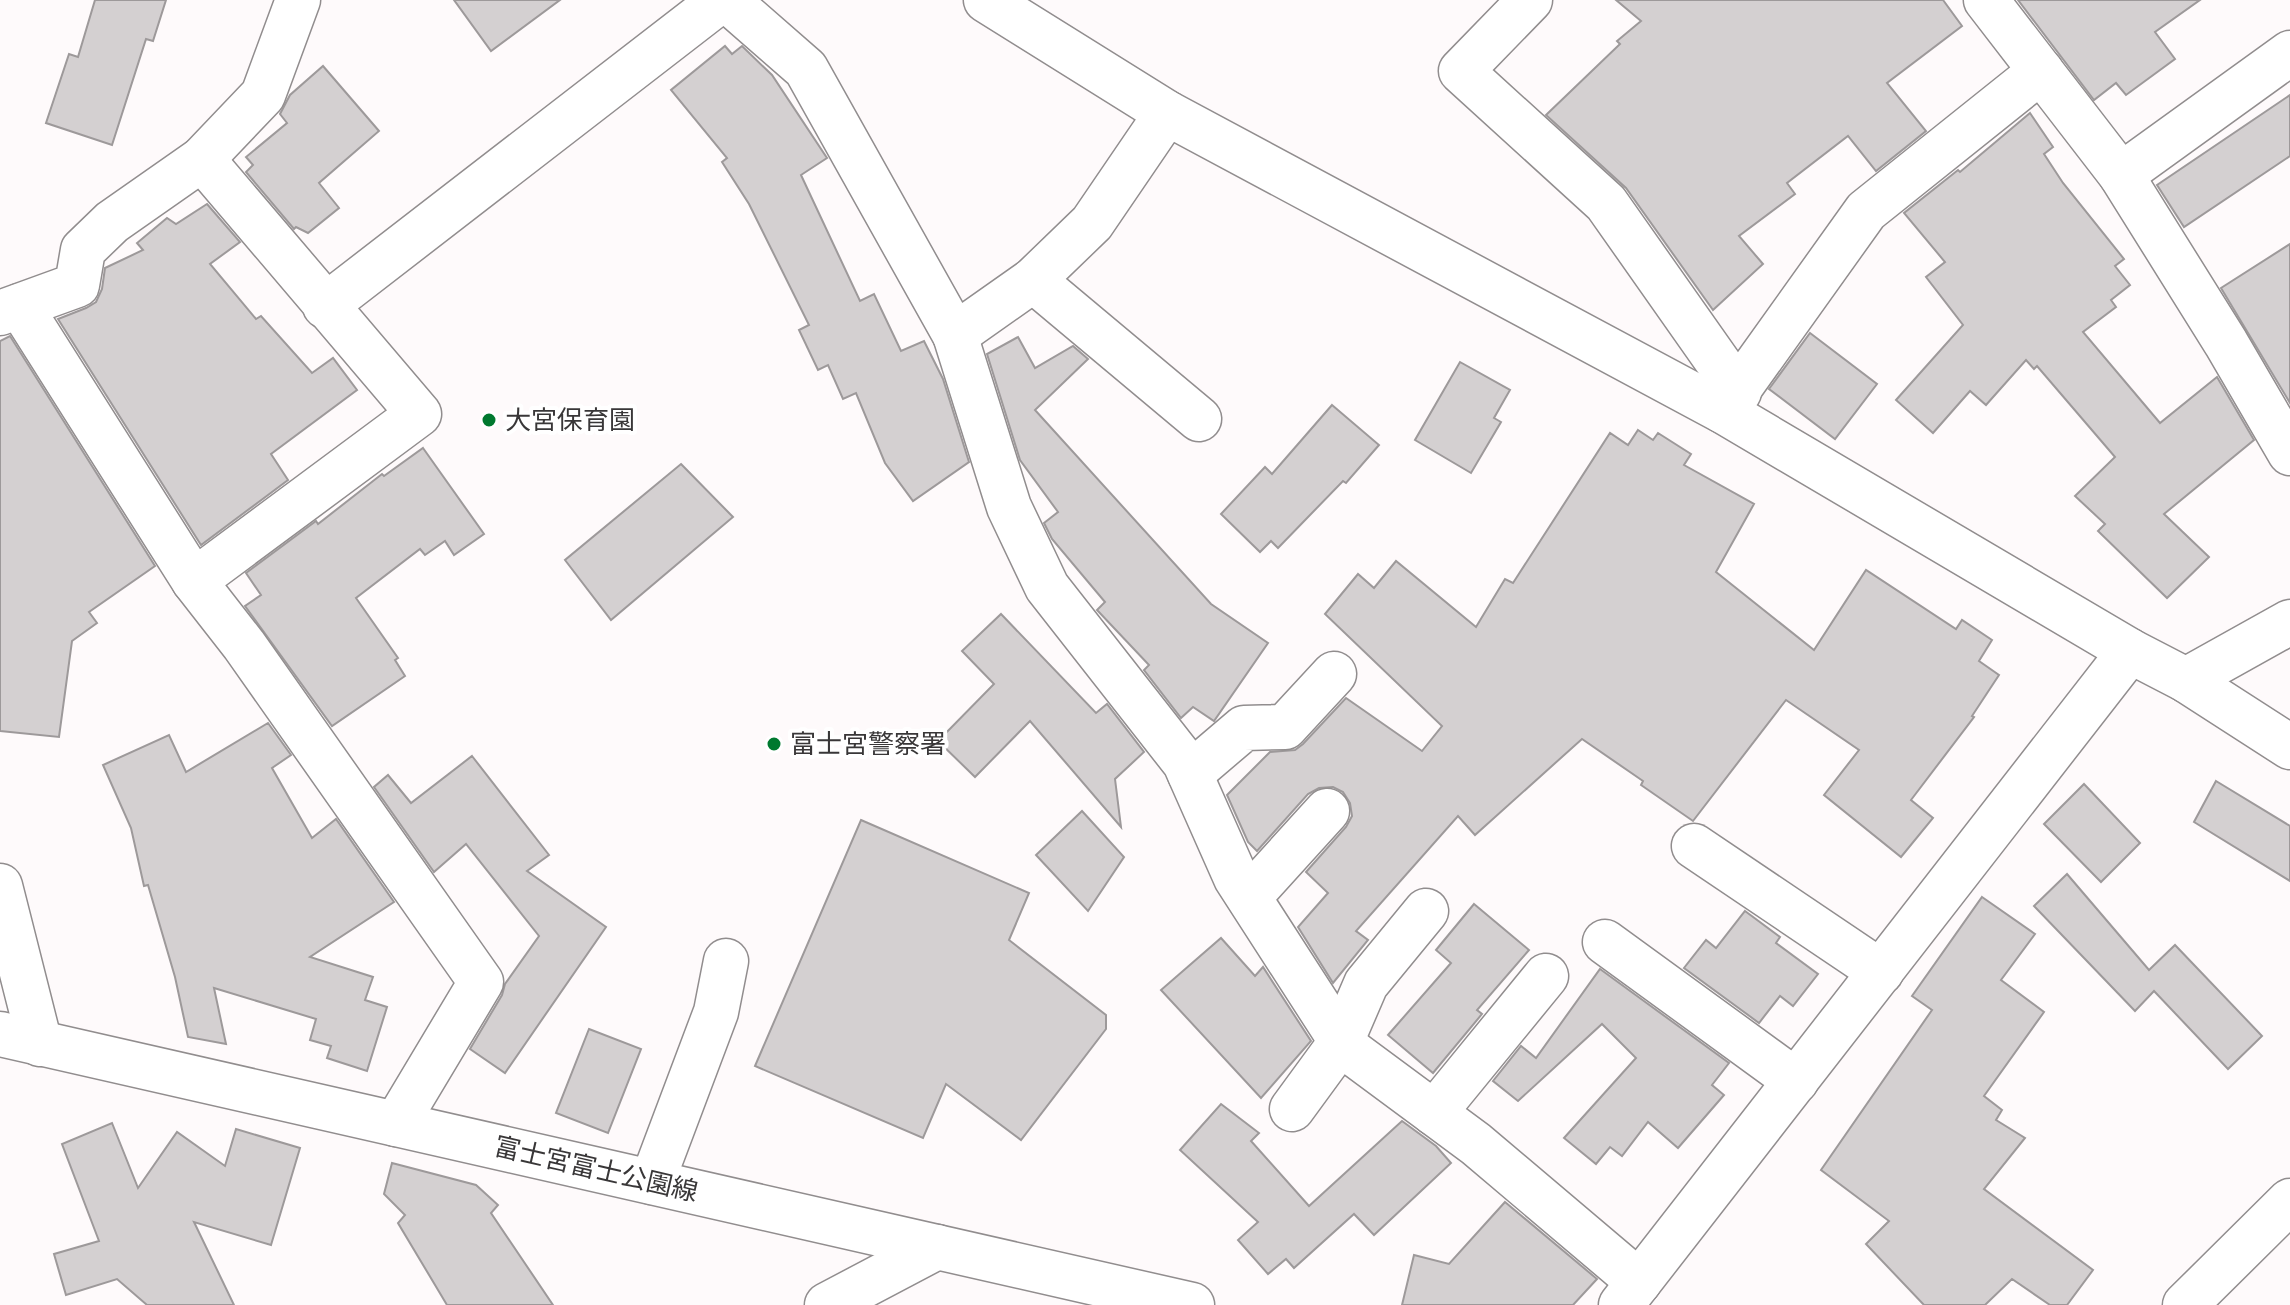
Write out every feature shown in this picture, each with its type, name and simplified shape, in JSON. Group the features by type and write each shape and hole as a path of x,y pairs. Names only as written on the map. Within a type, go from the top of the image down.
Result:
{"street":[{"path":"298,0 263,95 202,159 112,222 83,250 77,285 10,310 194,581 244,645 481,982 396,1124"},
{"path":"325,306 721,0"},
{"path":"727,0 806,69 955,335 1009,507 1047,587 1185,763 1236,878 1341,1042 1476,1144 1630,1294 2130,651"},
{"path":"986,0 1167,113 1731,402 2290,747"},
{"path":"1530,0 1461,71 1606,203 1731,402"},
{"path":"1986,0 2121,175 2226,343 2290,453"},
{"path":"2121,175 2290,53"},
{"path":"1731,402 1866,211 2041,71"},
{"path":"955,335 1033,280 1092,223 1167,113"},
{"path":"194,581 419,414 202,159"},
{"path":"1033,280 1199,419"},
{"path":"2186,680 2290,622"},
{"path":"1190,774 1244,728 1285,727 1334,674"},
{"path":"1249,897 1327,811"},
{"path":"1694,846 1881,972"},
{"path":"0,886 20,1039"},
{"path":"1292,1109 1341,1042 1366,984 1426,911"},
{"path":"1605,942 1796,1081"},
{"path":"652,1182 716,1012 726,961"},
{"path":"1434,1113 1546,976"},
{"name":"富士宮富士公園線","path":"20,1039 1192,1305"},
{"path":"2185,1305 2290,1201"},
{"path":"827,1305 937,1247"}],"building":[{"path":"95,0 166,0 153,41 146,39 112,145 46,123 69,54 78,57"},
{"path":"454,0 560,0 491,51"},
{"path":"1616,0 1943,0 1962,26 1887,83 1926,131 1876,171 1848,136 1787,183 1795,194 1739,236 1763,264 1713,310 1626,188 1546,115 1620,44 1617,41 1641,21"},
{"path":"2018,0 2200,0 2155,32 2175,59 2126,95 2116,83 2094,100"},
{"path":"725,46 732,54 742,46 772,75 827,158 801,175 860,301 874,294 901,351 924,341 943,379 969,462 913,501 885,463 856,393 843,399 828,365 818,370 799,330 809,325 749,204 722,162 727,158 671,90"},
{"path":"323,66 379,131 319,183 339,208 308,233 296,227 294,229 246,172 253,165 246,157 287,123 280,114 290,95"},
{"path":"2290,95 2290,156 2184,227 2157,185"},
{"path":"2030,113 2053,147 2044,154 2063,183 2124,259 2115,266 2130,285 2111,300 2116,307 2083,332 2160,423 2217,377 2254,440 2164,514 2209,557 2167,598 2098,531 2105,524 2075,496 2115,457 2037,366 2034,369 2026,360 1986,405 1970,391 1933,433 1896,400 1963,325 1926,277 1945,262 1904,213 1958,170 1960,172"},
{"path":"207,204 240,242 210,264 256,319 261,316 312,373 333,358 357,390 271,454 288,480 201,545 58,319 96,302 102,289 105,268 143,250 137,243 167,218 176,224"},
{"path":"2290,244 2290,403 2221,288"},
{"path":"1810,333 1877,384 1835,439 1769,389"},
{"path":"10,336 155,566 89,612 97,623 72,641 59,737 0,731 0,341"},
{"path":"1018,337 1035,368 1073,346 1088,359 1035,410 1211,604 1268,643 1214,721 1193,707 1181,718 1144,670 1149,665 1097,610 1105,602 1052,539 1044,523 1058,512 1020,460 987,354"},
{"path":"1460,362 1510,390 1494,418 1501,422 1471,473 1415,440"},
{"path":"1332,405 1379,445 1346,483 1343,481 1278,548 1271,541 1260,552 1221,514 1265,467 1272,474"},
{"path":"1638,430 1653,440 1658,433 1691,454 1684,465 1754,504 1716,572 1814,650 1866,570 1956,629 1962,620 1992,640 1979,661 1999,675 1974,717 1911,800 1933,818 1901,857 1824,795 1859,750 1786,700 1693,821 1641,785 1643,781 1582,739 1475,835 1458,816 1356,931 1368,940 1333,983 1298,927 1328,893 1306,872 1346,827 1352,816 1350,803 1343,792 1333,787 1319,788 1308,794 1257,851 1248,842 1227,795 1270,752 1295,750 1303,744 1346,698 1422,751 1442,726 1325,614 1358,574 1374,588 1396,561 1476,627 1505,579 1513,583 1610,433 1628,445"},
{"path":"423,448 484,534 454,555 445,541 425,555 420,549 356,598 398,658 395,660 405,676 332,726 245,606 261,595 246,573 316,521 318,524 382,474 384,476"},
{"path":"681,464 733,517 611,620 565,560"},
{"path":"1001,614 1096,713 1107,704 1144,752 1115,779 1121,827 1030,721 975,777 938,741 994,684 962,651"},
{"path":"268,723 291,755 272,768 312,838 336,819 394,902 310,957 373,977 365,1000 387,1007 367,1071 327,1058 331,1046 310,1040 316,1019 214,988 226,1044 188,1037 175,977 148,885 144,886 131,828 103,765 169,735 186,772"},
{"path":"472,756 549,855 527,871 606,927 505,1073 470,1049 502,995 505,984 539,936 466,844 434,872 374,787 388,775 411,803"},
{"path":"2216,781 2290,826 2290,881 2194,822"},
{"path":"2084,784 2140,843 2101,882 2044,824"},
{"path":"1082,811 1124,857 1088,911 1036,855"},
{"path":"861,820 1029,893 1009,940 1106,1015 1106,1029 1021,1140 946,1084 923,1138 755,1066"},
{"path":"2067,874 2149,970 2175,945 2262,1036 2228,1069 2154,991 2135,1011 2034,906"},
{"path":"1982,897 2035,934 2001,980 2044,1012 1984,1096 2002,1110 1996,1120 2025,1138 1984,1189 2093,1270 2067,1305 2050,1305 2012,1279 1985,1305 1924,1305 1866,1244 1889,1221 1821,1170 1932,1010 1912,996"},
{"path":"1474,904 1529,950 1477,1010 1482,1014 1433,1073 1388,1035 1451,963 1436,950"},
{"path":"1745,911 1780,937 1776,943 1818,974 1793,1006 1780,996 1759,1023 1684,968 1706,940 1716,948"},
{"path":"1221,938 1255,976 1263,967 1311,1041 1261,1098 1161,990"},
{"path":"1600,969 1729,1063 1712,1085 1724,1095 1678,1148 1648,1122 1622,1156 1610,1147 1596,1164 1564,1138 1636,1058 1602,1024 1518,1101 1493,1081 1521,1046 1536,1058"},
{"path":"589,1029 641,1049 608,1133 556,1113"},
{"path":"1221,1104 1259,1133 1251,1141 1309,1206 1402,1121 1436,1146 1451,1163 1374,1235 1354,1214 1294,1268 1286,1259 1268,1274 1238,1240 1258,1222 1180,1150"},
{"path":"112,1123 138,1188 177,1132 225,1166 236,1129 300,1148 271,1245 194,1222 234,1305 147,1305 117,1279 66,1295 54,1254 99,1241 62,1144"},
{"path":"392,1163 476,1185 498,1205 491,1213 553,1305 447,1305 398,1223 405,1215 384,1194"},
{"path":"1505,1202 1597,1279 1573,1305 1402,1305 1414,1255 1449,1264"}],"place":[{"name":"大宮保育園","path":"489,420"},
{"name":"富士宮警察署","path":"774,744"}]}
